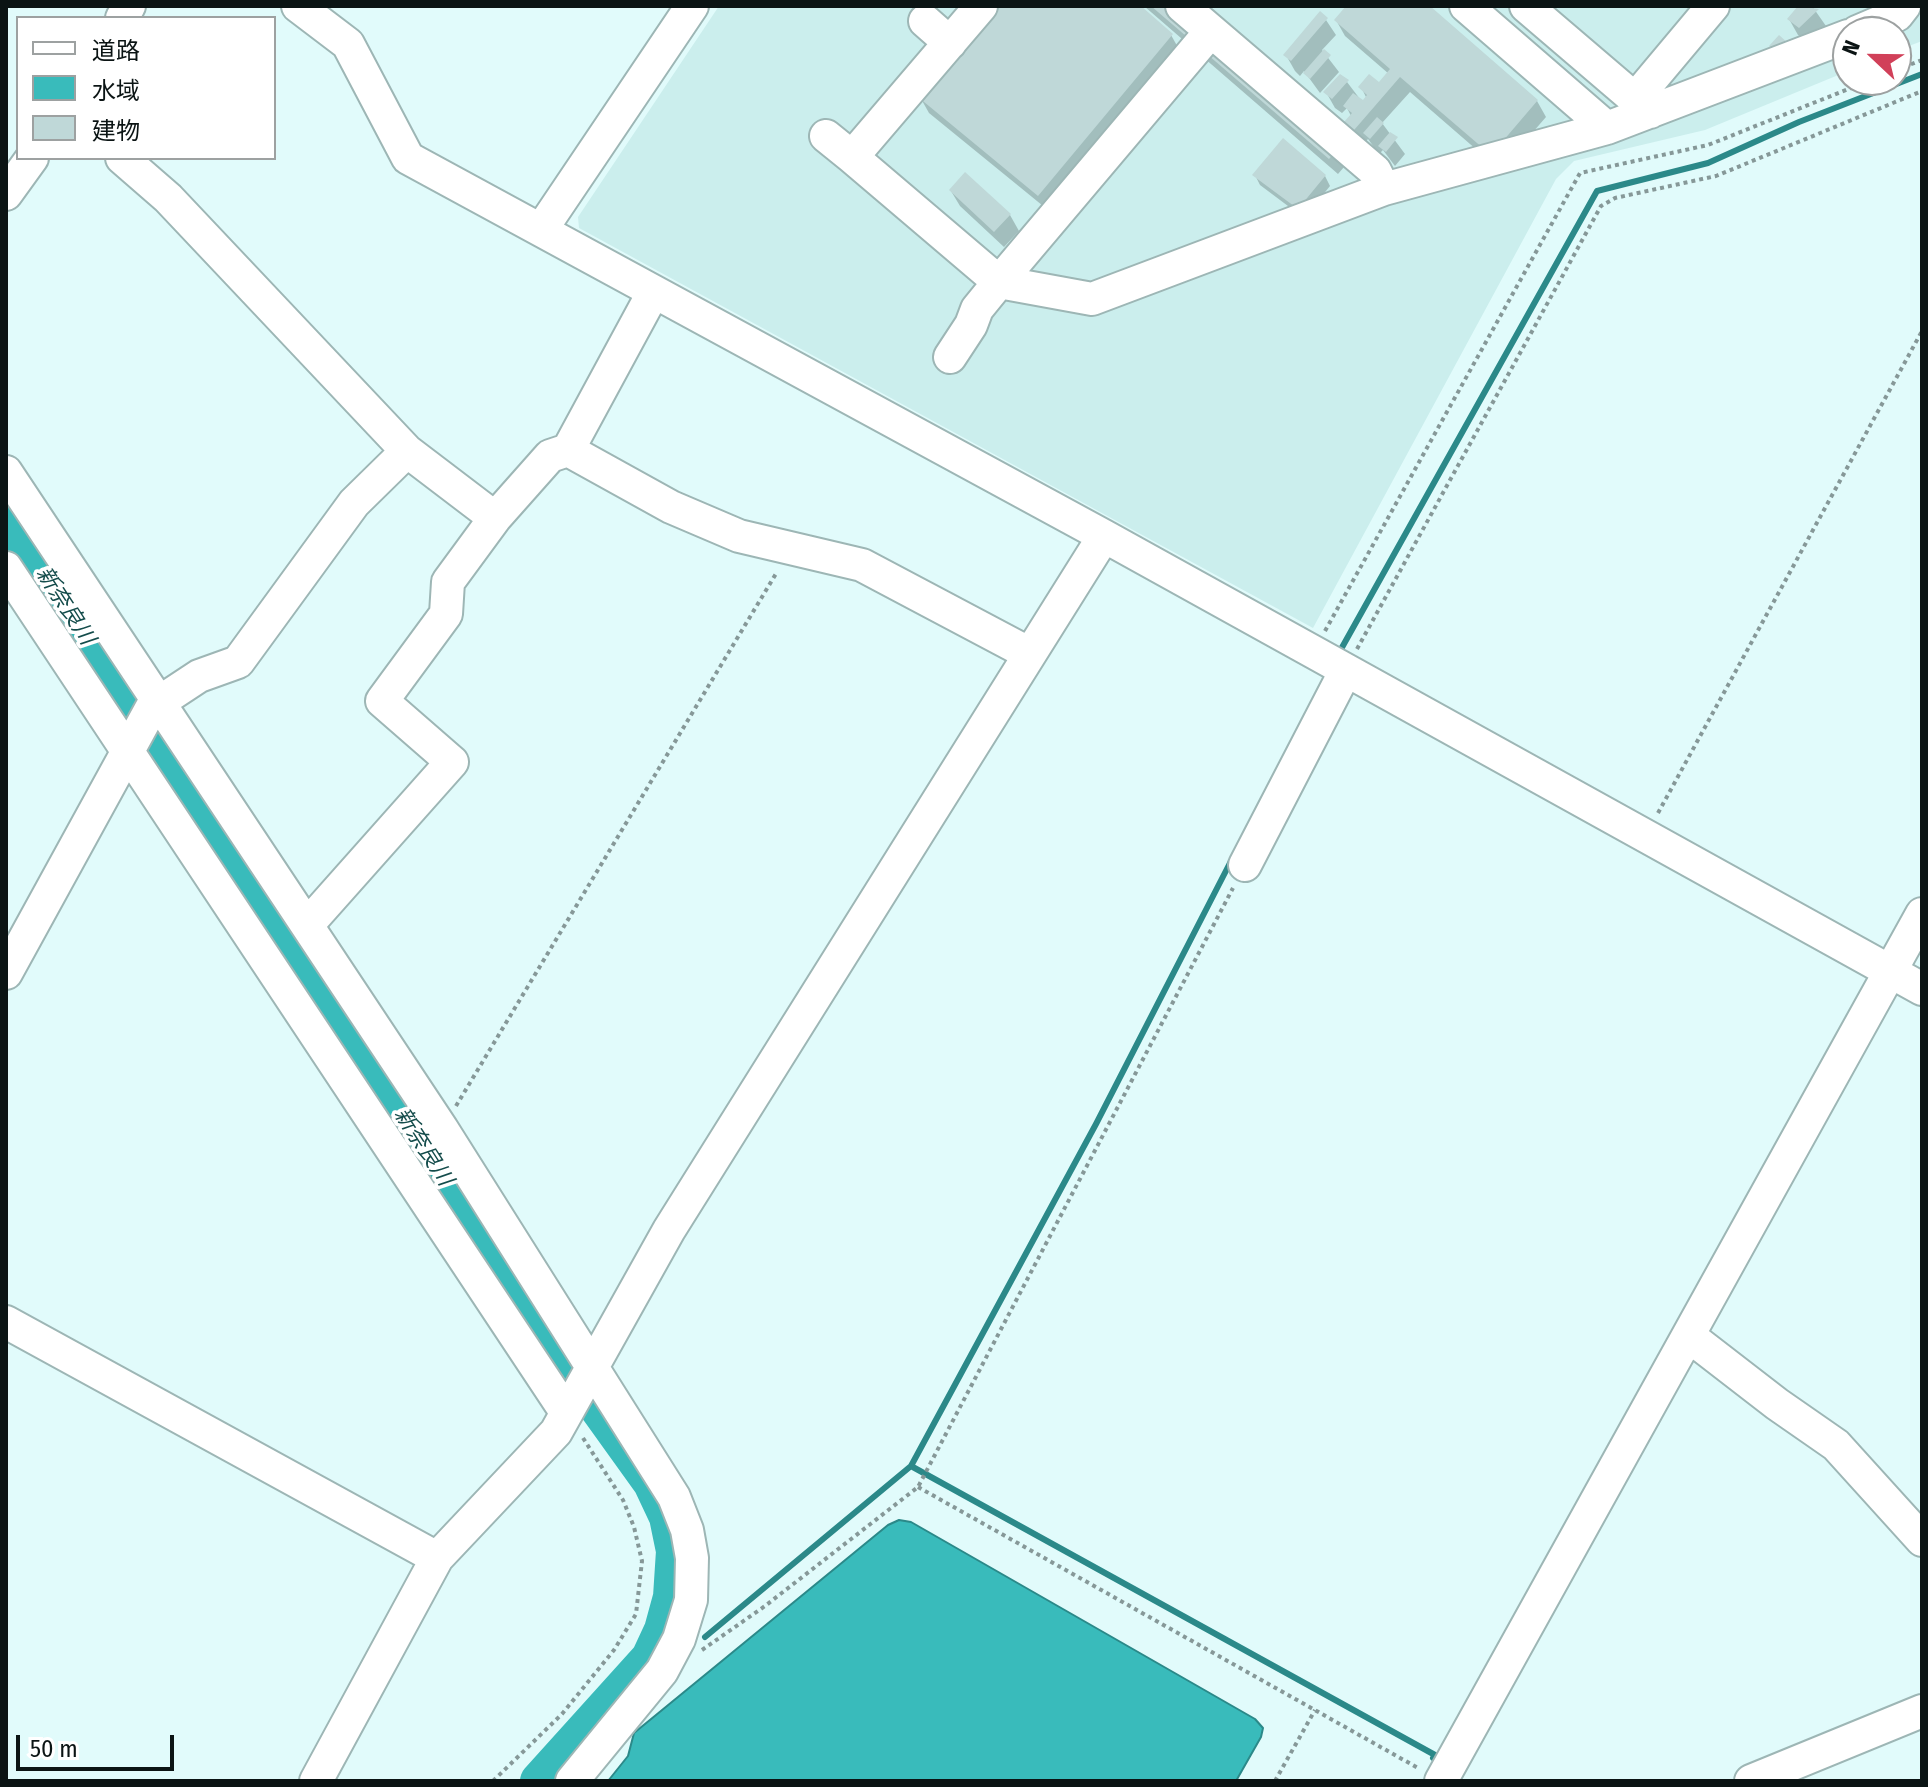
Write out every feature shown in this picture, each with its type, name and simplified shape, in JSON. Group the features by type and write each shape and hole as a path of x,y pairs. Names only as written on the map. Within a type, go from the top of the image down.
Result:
{"street":[{"path":"298,6 348,44 408,158 1104,536 1922,989"},
{"path":"541,230 692,6"},
{"path":"852,157 981,6"},
{"path":"1182,6 1375,171 1384,189"},
{"path":"1466,6 1607,128"},
{"path":"1494,30 1516,6"},
{"path":"1526,6 1642,105"},
{"path":"1642,105 1713,6"},
{"path":"925,21 950,43"},
{"path":"950,357 971,325 977,309 1211,31"},
{"path":"826,136 999,282 1092,299 1384,189 1607,128 1642,105 1832,41"},
{"path":"6,194 31,160"},
{"path":"124,160 168,198 407,451 495,518"},
{"path":"308,924 452,762 382,701 446,614 448,582 495,518 550,456 568,450 653,293"},
{"path":"568,450 671,507 739,536 862,565 1030,654"},
{"path":"6,973 157,704 199,676 238,662 354,503 407,451"},
{"path":"6,472 157,704 308,924 442,1129 590,1369 674,1497 687,1530 692,1558 691,1600 671,1658 572,1781"},
{"path":"316,1781 437,1558 556,1432 669,1230 1104,536"},
{"path":"6,568 130,748 569,1408"},
{"path":"1245,865 1345,672"},
{"path":"1441,1781 1922,914"},
{"path":"6,1322 437,1558"},
{"path":"1689,1336 1836,1445 1922,1540"},
{"path":"1751,1781 1922,1711"}],"path":[{"path":"1345,672 1601,206 1615,198 1716,176 1922,91"},
{"path":"1313,654 1580,173 1708,145 1832,96"},
{"path":"1646,836 1922,331"},
{"path":"442,1129 792,547"},
{"path":"671,1658 708,1648 918,1487 1245,865"},
{"path":"493,1781 562,1714 620,1642 636,1614 642,1561 634,1527 623,1500 569,1408"},
{"path":"918,1487 1441,1781"},
{"path":"1275,1781 1315,1710"}],"shaded area":[{"path":"719,6 1922,6 1922,41 1912,45 1912,16 1832,16 1832,78 1705,130 1574,161 1556,179 1313,628 579,228 578,217"}],"water":[{"path":"899,1520 911,1522 1255,1719 1263,1728 1261,1737 1236,1781 608,1781 628,1756 634,1733 888,1525"}],"building":[{"path":"996,6 1141,6 1173,34 1038,196 918,97"},
{"path":"1151,6 1169,6 1328,140 1352,113 1343,106 1353,93 1363,100 1367,95 1358,87 1369,74 1379,82 1390,69 1334,20 1346,6 1430,6 1538,100 1491,155 1400,77 1329,159"},
{"path":"1798,6 1819,9 1799,28 1787,19"},
{"path":"1320,11 1328,18 1291,61 1283,55"},
{"path":"1779,35 1789,44 1779,54 1769,46"},
{"path":"1324,49 1331,55 1310,79 1303,73"},
{"path":"1340,74 1349,80 1332,99 1323,92"},
{"path":"1377,117 1384,123 1370,139 1363,133"},
{"path":"1390,132 1398,137 1386,152 1378,146"},
{"path":"1283,138 1326,175 1298,209 1252,175"},
{"path":"965,172 1011,214 994,232 949,190"}],"waterway":[{"path":"1340,651 1597,191 1708,163 1799,122 1922,74"},
{"name":"新奈良川","path":"6,516 573,1373 652,1483 668,1517 675,1551 672,1597 663,1630 650,1658 539,1781"},
{"path":"705,1637 911,1466 1096,1124 1231,861"},
{"path":"911,1466 1435,1755 1433,1758"}]}
